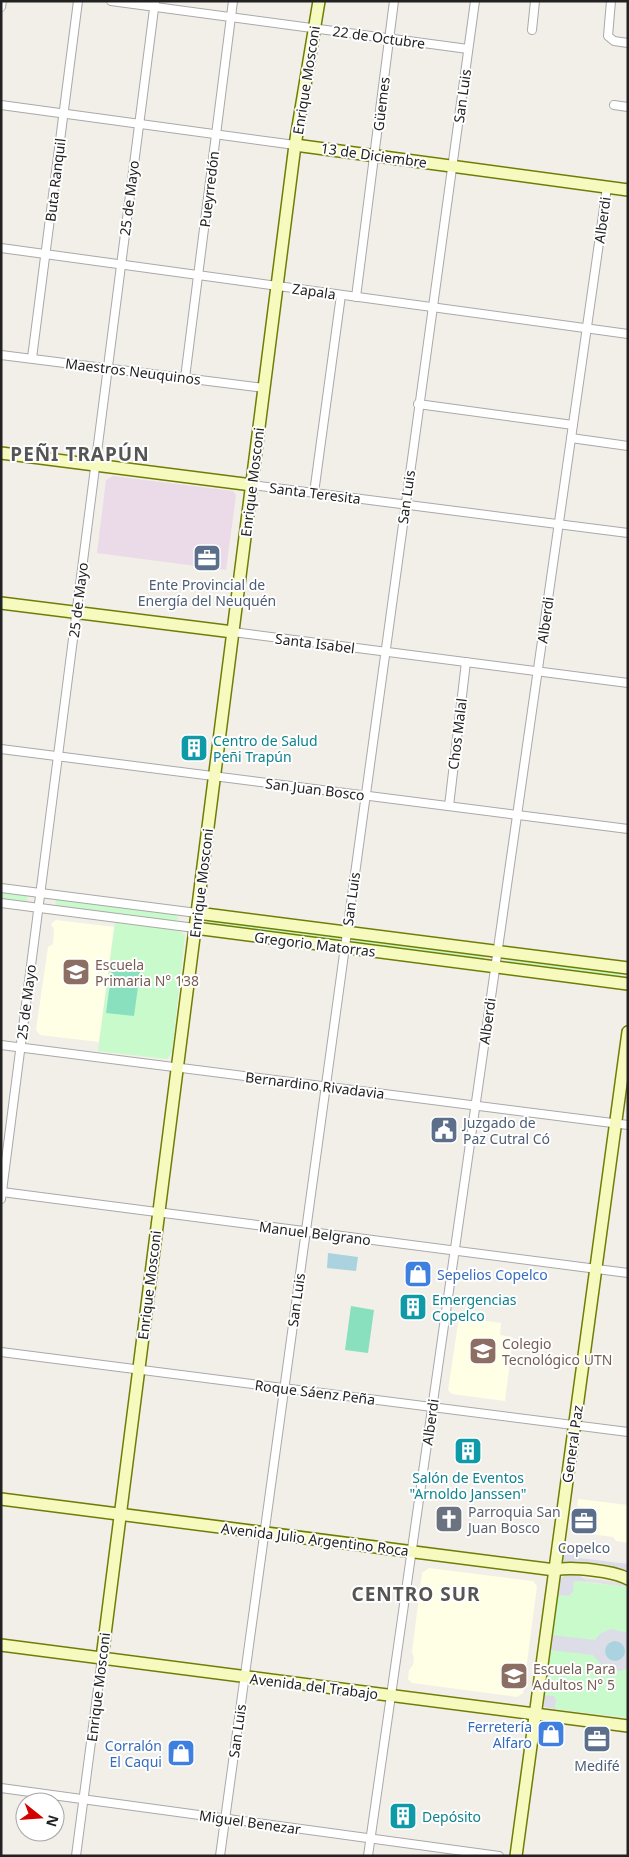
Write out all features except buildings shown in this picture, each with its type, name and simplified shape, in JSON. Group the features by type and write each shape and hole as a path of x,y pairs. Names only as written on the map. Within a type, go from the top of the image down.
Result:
{"main road":[{"name":"Enrique Mosconi","path":"102,1658 295,145 319,1"},
{"name":"13 de Diciembre","path":"295,145 628,190"},
{"name":"Santa Teresita","path":"1,453 252,485"},
{"name":"Santa Isabel","path":"1,603 233,632"},
{"name":"Gregorio Matorras","path":"197,913 628,968"},
{"name":"Gregorio Matorras","path":"195,928 628,984"},
{"name":"General Paz","path":"516,1856 628,1032"},
{"name":"Avenida Julio Argentino Roca","path":"1,1499 555,1570 564,1568 615,1574 628,1579"},
{"name":"Avenida del Trabajo","path":"1,1645 628,1726"}],"street":[{"path":"1,7 2,1"},
{"name":"Buta Ranquil","path":"32,358 78,1"},
{"name":"22 de Octubre","path":"111,1 154,4 231,17 468,49"},
{"name":"Pueyrredón","path":"185,378 233,1"},
{"name":"Güemes","path":"356,297 394,1"},
{"name":"San Luis","path":"220,1856 418,404 475,1"},
{"path":"532,30 534,1"},
{"path":"612,1 608,36 614,41 628,43"},
{"name":"25 de Mayo","path":"2,1195 154,4"},
{"name":"13 de Diciembre","path":"1,105 295,145"},
{"path":"614,105 628,107"},
{"name":"Alberdi","path":"368,1856 607,187"},
{"name":"Zapala","path":"1,248 628,334"},
{"path":"314,493 341,295"},
{"name":"Maestros Neuquinos","path":"1,354 264,388"},
{"path":"418,404 573,425"},
{"path":"571,438 628,446"},
{"name":"Santa Teresita","path":"252,485 628,533"},
{"name":"Santa Isabel","path":"233,632 628,683"},
{"name":"Chos Malal","path":"449,806 466,662"},
{"name":"San Juan Bosco","path":"1,749 628,829"},
{"name":"Gregorio Matorras","path":"1,888 197,913"},
{"name":"Gregorio Matorras","path":"1,903 195,928"},
{"name":"Bernardino Rivadavia","path":"1,1045 628,1126"},
{"name":"Manuel Belgrano","path":"2,1195 159,1212 628,1273"},
{"name":"Roque Sáenz Peña","path":"1,1352 628,1432"},
{"name":"Enrique Mosconi","path":"76,1856 102,1658"},
{"name":"Miguel Benezar","path":"1,1788 499,1856"}],"shaded area":[{"path":"113,476 233,491 236,495 226,570 97,553 106,480"},
{"name":"Escuela Primaria N° 138","path":"56,920 114,927 99,1042 40,1035 36,1030 48,947 53,944 54,929 51,924"},
{"name":"Colegio Tecnológico UTN","path":"459,1317 501,1323 500,1335 513,1337 505,1401 452,1394 448,1390"},
{"path":"578,1499 628,1505 628,1543 616,1541 613,1537 591,1534 594,1509 577,1506"},
{"path":"563,1552 580,1554 580,1558 628,1564 628,1571 566,1564 562,1560"},
{"path":"429,1568 533,1581 537,1586 523,1693 517,1697 412,1683 408,1679 409,1670 413,1665 414,1658 412,1652 422,1573"},
{"path":"577,1573 588,1582 574,1581 573,1592 569,1596 557,1595 561,1578 567,1574"},
{"path":"583,1578 628,1583 628,1587 588,1582"},
{"path":"611,1629 628,1633 628,1668 620,1671 604,1669 593,1655 550,1650 552,1635 595,1640 601,1633","holes":["611,1641 618,1641 624,1647 624,1654 615,1661 606,1654 606,1646"]},
{"path":"544,1695 554,1696 556,1700 555,1709 544,1707"}],"green space":[{"path":"1,891 26,894 28,900 25,902 1,900"},
{"path":"57,899 175,914 179,918 174,922 57,907 55,902"},
{"path":"212,919 340,937 340,939 338,943 209,925"},
{"path":"115,923 178,930 185,935 172,1052 167,1059 98,1051"},
{"path":"353,938 482,954 484,958 483,960 352,943"},
{"path":"509,958 620,972 621,975 620,978 508,964"},
{"path":"113,961 141,965 134,1016 106,1013"},
{"path":"351,1306 374,1310 368,1353 345,1350"},
{"path":"574,1581 628,1587 628,1718 555,1709 556,1700 544,1695 557,1595 569,1596 573,1592"}],"water":[{"path":"328,1253 358,1257 356,1271 327,1268"},
{"path":"615,1641 622,1644 625,1651 622,1658 615,1661 608,1658 605,1651 608,1644"}],"place":[{"name":"Ente Provincial de Energía del Neuquén","path":"207,558"},
{"name":"Centro de Salud Peñi Trapún","path":"194,748"},
{"name":"Escuela Primaria N° 138","path":"76,972"},
{"name":"Juzgado de Paz Cutral Có","path":"444,1130"},
{"name":"Sepelios Copelco","path":"418,1274"},
{"name":"Emergencias Copelco","path":"413,1307"},
{"name":"Colegio Tecnológico UTN","path":"483,1351"},
{"name":"Salón de Eventos \"Arnoldo Janssen\"","path":"468,1451"},
{"name":"Parroquia San Juan Bosco","path":"449,1519"},
{"name":"Copelco","path":"584,1521"},
{"name":"Escuela Para Adultos N° 5","path":"514,1676"},
{"name":"Ferretería Alfaro","path":"551,1734"},
{"name":"Medifé","path":"597,1739"},
{"name":"Corralón El Caqui","path":"181,1753"},
{"name":"Depósito","path":"403,1816"}],"district":[{"name":"PEÑI TRAPÚN","path":"80,454"},
{"name":"CENTRO SUR","path":"416,1594"}]}
